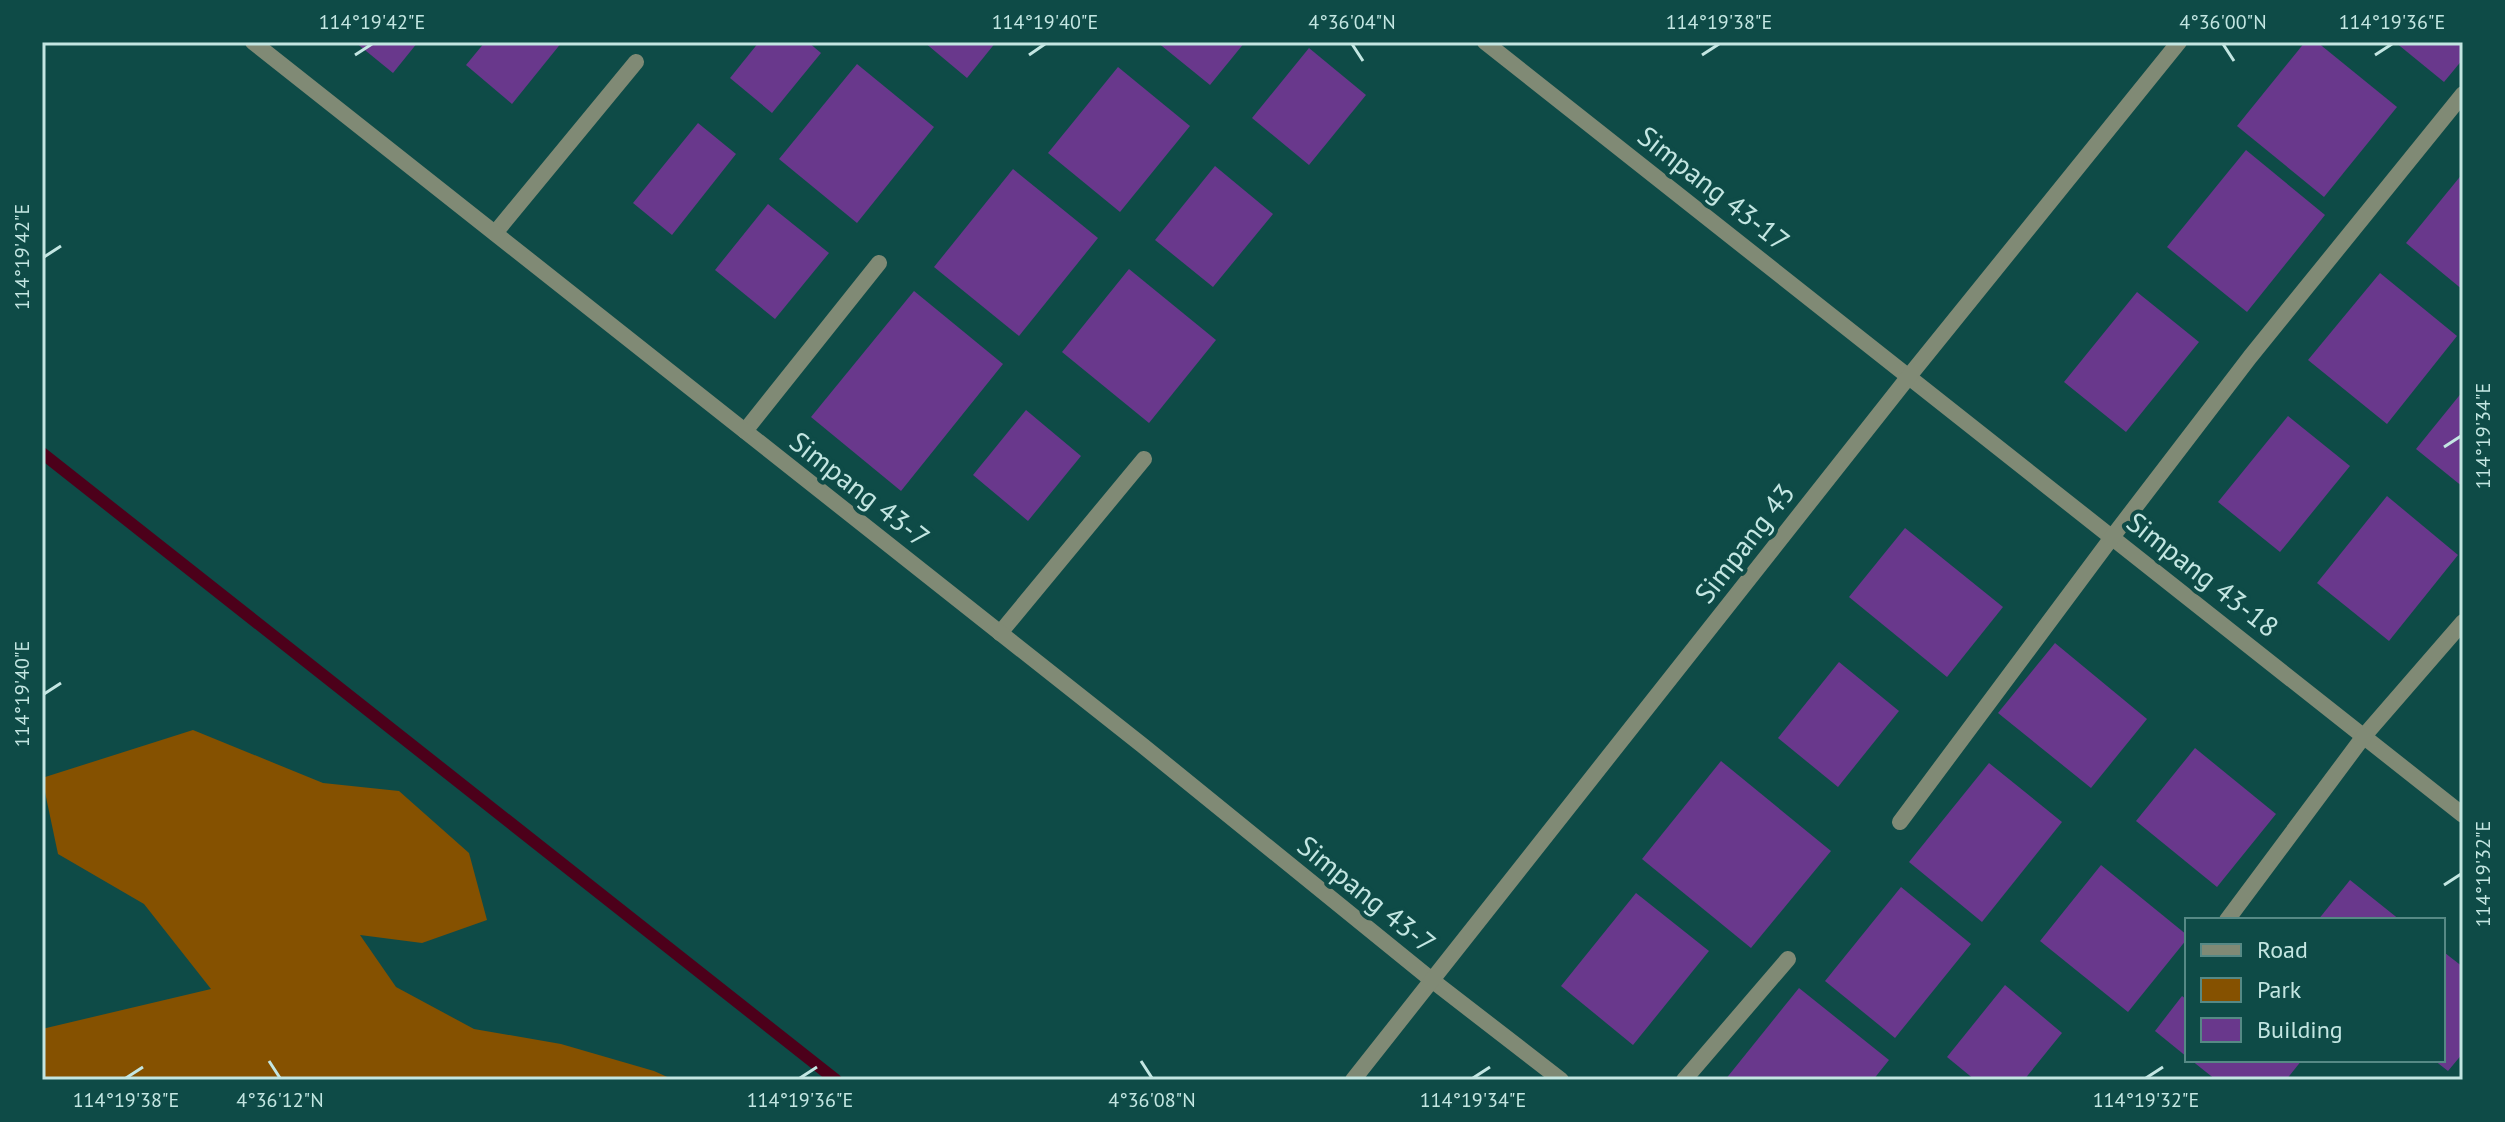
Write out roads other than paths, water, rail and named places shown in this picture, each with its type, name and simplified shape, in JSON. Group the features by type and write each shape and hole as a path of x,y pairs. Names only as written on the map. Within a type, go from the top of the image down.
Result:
{"street":[{"name":"Simpang 43-7","path":"253,42 1561,1080"},
{"name":"Simpang 43-17","path":"1485,42 1910,375"},
{"name":"Simpang 43","path":"1353,1080 1910,375 2179,42"},
{"path":"495,233 636,62"},
{"path":"1900,822 2250,357 2463,94"},
{"path":"745,431 879,263"},
{"name":"Simpang 43-18","path":"1910,375 2463,815"},
{"path":"1000,633 1144,459"},
{"path":"2228,918 2364,736 2463,622"},
{"path":"1684,1080 1788,959"}],"waterway":[{"path":"42,453 836,1080"}]}
